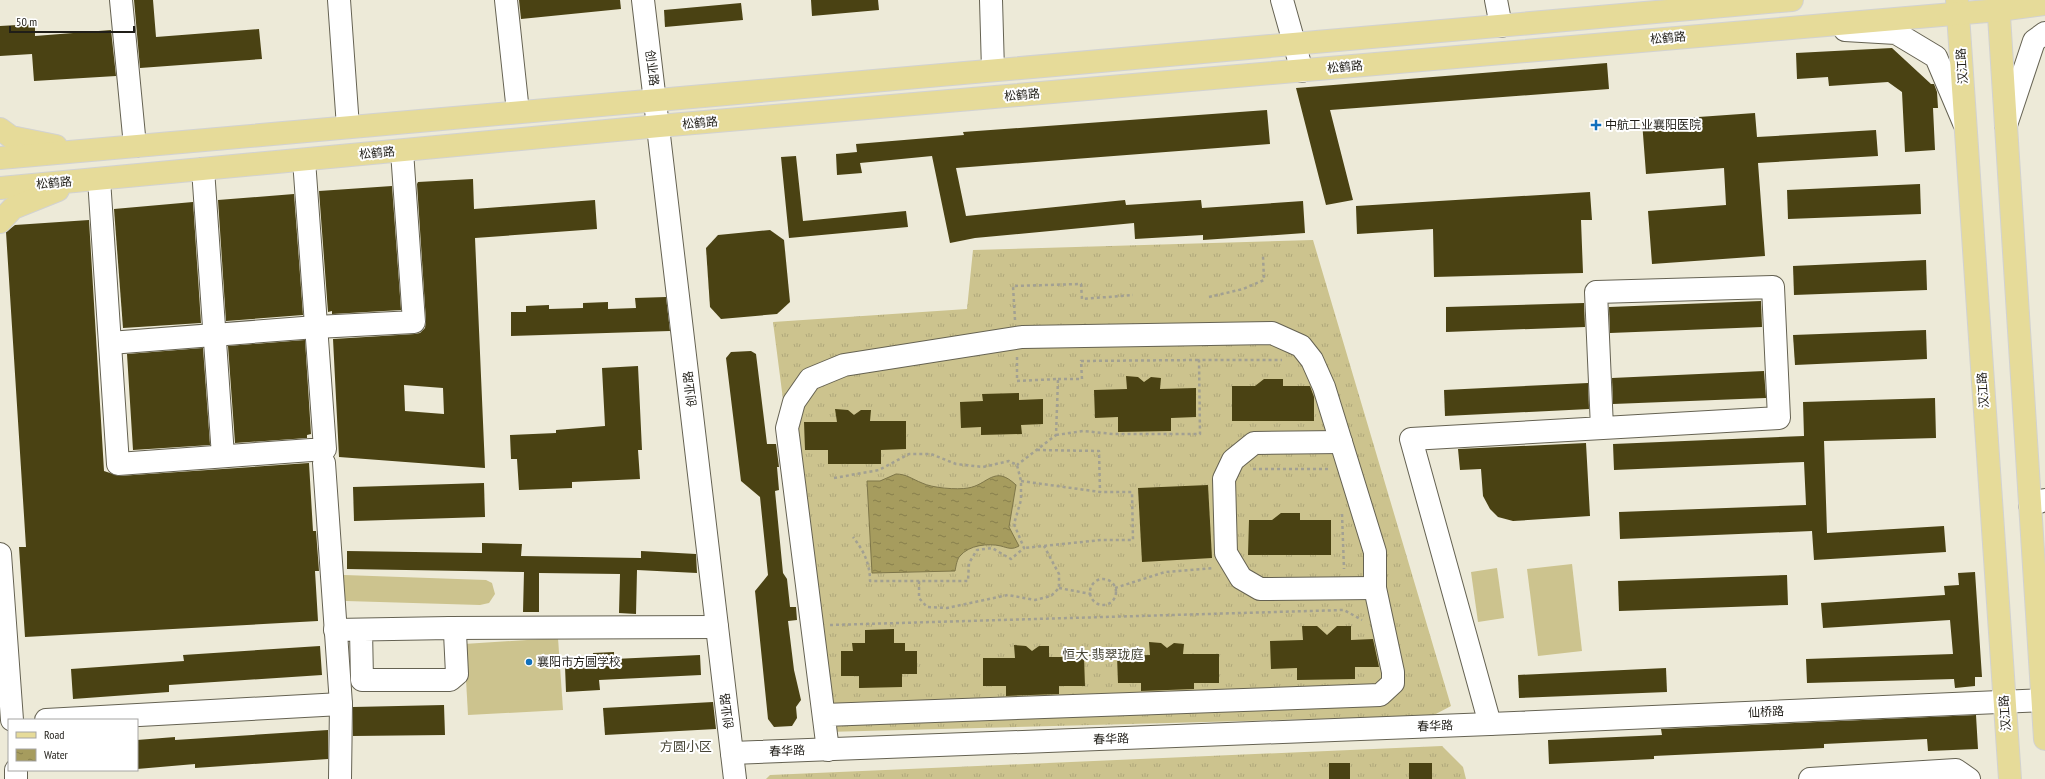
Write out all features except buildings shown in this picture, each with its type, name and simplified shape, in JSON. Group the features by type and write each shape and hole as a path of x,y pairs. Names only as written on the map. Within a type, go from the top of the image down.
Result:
{"main road":[{"path":"0,158 1792,0"},
{"name":"松鹤路","path":"0,188 659,126 1794,27 1958,6 2045,4"},
{"path":"1999,5 2006,125 2037,503 2045,739"},
{"name":"汉江路","path":"1958,6 2010,779"},
{"path":"0,129 11,137 80,151"},
{"path":"0,222 13,208 90,180"}],"street":[{"path":"121,0 135,146"},
{"path":"339,0 348,127"},
{"path":"506,0 518,112"},
{"name":"创业路","path":"644,0 735,779"},
{"path":"991,0 994,70"},
{"path":"1282,0 1302,71"},
{"path":"1496,0 1501,26"},
{"path":"1647,13 1701,0"},
{"path":"1794,27 1896,33 1936,57 1966,128"},
{"path":"2006,125 2034,41 2045,33"},
{"path":"110,343 316,327 414,322 402,150"},
{"path":"90,180 110,343 118,464 325,449 304,160"},
{"path":"203,169 223,456"},
{"path":"1490,724 1411,439 1779,418 1773,287 1596,292 1602,428"},
{"path":"824,715 1380,695 1393,683 1393,672 1375,588 1375,552 1324,387 1312,360 1301,346 1272,333 1016,337 844,365 810,379 794,402 787,428 828,750"},
{"path":"1341,442 1254,443 1233,460 1224,479 1226,553 1241,578 1260,589 1375,588"},
{"path":"324,463 341,704 340,779"},
{"path":"0,554 12,719"},
{"path":"336,630 717,627"},
{"path":"361,630 362,680 450,680 457,674 455,633 450,628"},
{"name":"仙桥路","path":"1490,724 2044,700"},
{"path":"64,719 341,704"},
{"name":"春华路","path":"732,753 1490,724"},
{"path":"1810,779 1956,770 1969,779"}],"path":[{"path":"1209,296 1243,289 1264,280 1263,256"},
{"path":"1133,295 1082,299 1081,284 1013,286 1017,381 1058,379 1082,380 1081,361 1312,360"},
{"path":"1017,465 1056,435 1083,431 1113,434 1200,434 1199,360"},
{"path":"1056,435 1058,379"},
{"path":"1037,450 1099,451 1100,492"},
{"path":"834,478 879,470 909,454 931,454 956,464 983,467 1009,461 1017,465 1021,481 1021,500 1014,524 1024,548"},
{"path":"1228,469 1334,469"},
{"path":"853,537 862,549 870,569 870,581 968,581 969,563 977,550 992,548 1011,559 1024,548 1101,540 1133,540 1132,492 1100,492 1021,481"},
{"path":"1342,512 1345,588"},
{"path":"919,581 919,598 927,607 947,608 1008,595 1035,600 1051,596 1059,588 1059,574 1044,546"},
{"path":"1115,588 1166,572 1234,567"},
{"path":"1102,580 1110,581 1115,588 1114,600 1107,605 1095,602 1091,594 1092,586 1102,580"},
{"path":"1059,588 1091,594"},
{"path":"813,626 1344,610 1385,633"}],"green space":[{"path":"1313,240 1451,706 1432,716 826,732 773,322 967,309 973,250"},
{"path":"1572,564 1582,651 1538,656 1527,569"},
{"path":"1497,568 1504,618 1478,622 1471,572"},
{"path":"344,575 486,580 492,583 495,594 489,603 480,605 346,601 337,595 340,577"},
{"path":"558,638 563,710 468,715 464,644"},
{"path":"1442,746 1463,767 1466,779 766,779 770,775"}],"water":[{"path":"896,474 906,476 926,485 951,489 963,489 975,486 996,476 1002,476 1008,479 1016,485 1009,527 1019,546 1008,548 996,545 985,545 968,549 959,557 955,571 872,573 867,481 880,481"}],"place":[{"name":"中航工业襄阳医院","path":"1596,125"},
{"name":"襄阳市方圆学校","path":"529,662"}],"district":[{"name":"恒大·翡翠珑庭","path":"1103,654"},
{"name":"方圆小区","path":"686,746"}]}
